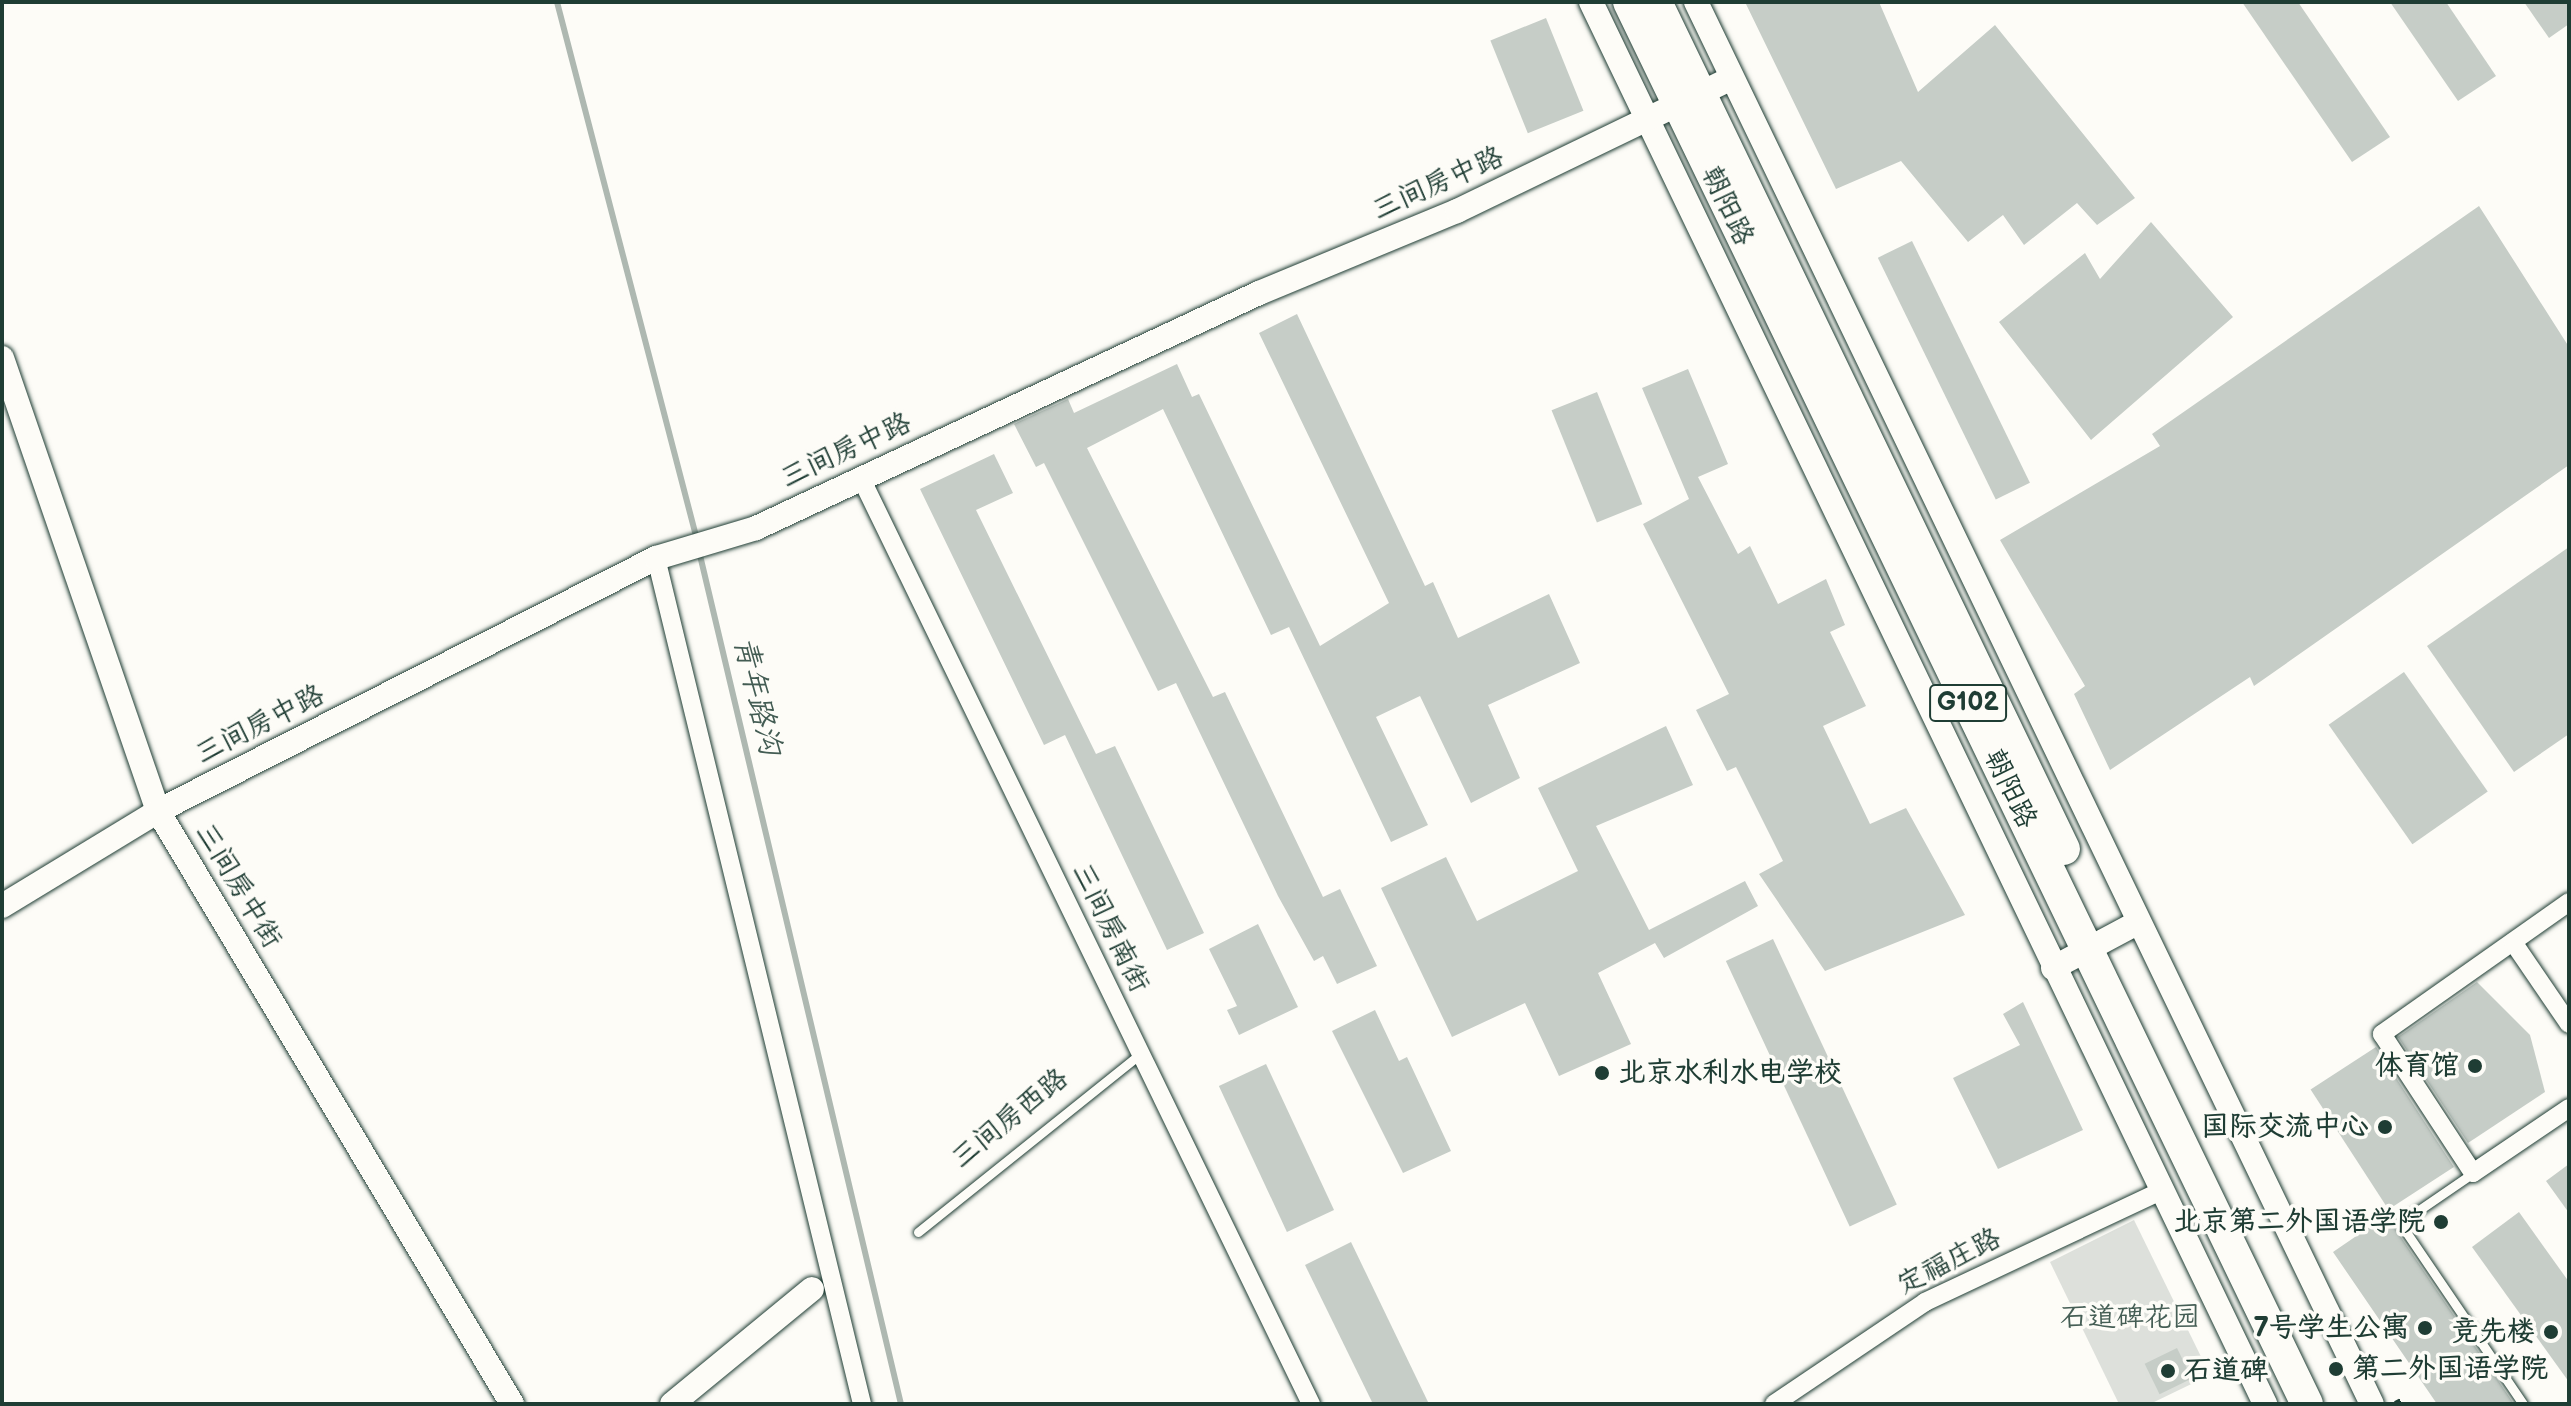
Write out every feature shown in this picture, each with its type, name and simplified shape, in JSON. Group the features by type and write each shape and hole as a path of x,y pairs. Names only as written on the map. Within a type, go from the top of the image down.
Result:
{"highway":[{"name":"朝阳路","path":"1629,2 1677,106 2330,1404"},
{"name":"朝阳路","path":"1656,2 1677,106"},
{"name":"朝阳路","path":"2098,944 2307,1404"}],"street":[{"name":"朝阳路","path":"1591,2 1677,106 2053,968 2265,1404"},
{"name":"朝阳路","path":"1696,2 2137,923 2372,1404"},
{"name":"三间房中路","path":"2,906 158,811 663,556 737,536 860,476 1677,106 1732,78"},
{"name":"三间房中街","path":"2,358 158,811 512,1404"},
{"name":"三间房南街","path":"860,476 1311,1404"},
{"path":"663,556 862,1404"},
{"path":"2569,902 2382,1034 2473,1173 2569,1108"},
{"path":"2053,968 2137,923"},
{"path":"2513,942 2569,1024"},
{"name":"定福庄路","path":"1774,1404 1925,1302 2161,1191"},
{"path":"672,1404 812,1289"}],"lane":[{"name":"三间房西路","path":"918,1232 1140,1054"},
{"path":"2473,1173 2400,1223 2523,1404"}],"path":[{"path":"2393,1404 2405,1398"}],"green space":[{"name":"石道碑花园","path":"2134,1220 2210,1375 2150,1404 2119,1404 2050,1262"}],"building":[{"path":"1745,2 1879,2 1918,92 1995,25 2135,198 2097,225 2077,203 2024,245 2003,215 1968,242 1901,161 1836,189"},
{"path":"2242,2 2298,2 2390,137 2352,162"},
{"path":"2390,2 2446,2 2496,76 2458,101"},
{"path":"2524,2 2569,2 2569,24 2549,38"},
{"path":"1546,18 1583,111 1528,133 1490,40"},
{"path":"2479,206 2569,347 2569,465 2254,686 2250,677 2110,770 2074,694 2085,686 2000,540 2160,446 2152,434"},
{"path":"2151,222 2233,317 2091,440 1999,322 2085,253 2100,279"},
{"path":"1912,241 2030,483 1996,499 1878,258"},
{"path":"1297,314 1425,586 1433,582 1458,638 1549,594 1580,663 1488,705 1520,778 1471,803 1420,696 1376,717 1428,825 1391,842 1289,627 1271,635 1163,409 1087,448 1213,697 1225,692 1323,897 1340,889 1377,966 1337,984 1323,956 1314,961 1278,896 1176,683 1158,691 1044,463 1036,467 1014,424 1068,399 1074,413 1177,364 1192,397 1199,394 1320,646 1389,603 1259,333"},
{"path":"1688,369 1728,464 1698,477 1738,554 1750,546 1778,604 1826,579 1845,625 1830,632 1866,706 1823,726 1870,824 1906,808 1965,915 1825,971 1759,874 1783,861 1736,767 1727,771 1696,710 1729,694 1643,524 1689,499 1642,388"},
{"path":"1597,392 1642,504 1597,523 1552,410"},
{"path":"994,454 1013,493 976,510 1096,754 1115,746 1204,933 1167,950 1065,735 1044,745 920,489"},
{"path":"2569,547 2569,734 2514,772 2427,646"},
{"path":"2404,672 2488,792 2412,844 2329,725"},
{"path":"1666,726 1693,785 1596,826 1649,930 1745,881 1758,906 1664,958 1655,943 1598,973 1631,1044 1559,1076 1525,1003 1452,1037 1381,888 1446,857 1477,921 1578,871 1538,788"},
{"path":"1258,924 1298,1007 1239,1035 1227,1010 1237,1006 1209,949"},
{"path":"1773,939 1897,1205 1850,1227 1726,961"},
{"name":"体育馆","path":"2477,982 2530,1035 2545,1092 2468,1143 2398,1037"},
{"path":"2023,1002 2083,1130 1998,1169 1953,1078 2020,1045 2003,1014"},
{"path":"1375,1010 1399,1061 1407,1057 1451,1151 1403,1173 1332,1031"},
{"name":"国际交流中心","path":"2376,1047 2454,1167 2388,1209 2311,1089"},
{"path":"1266,1064 1334,1210 1287,1232 1219,1086"},
{"path":"2569,1164 2569,1213 2546,1181"},
{"name":"竞先楼","path":"2519,1212 2569,1282 2569,1382 2472,1247"},
{"name":"7号学生公寓","path":"2387,1215 2514,1404 2437,1404 2333,1252"},
{"path":"1351,1242 1429,1404 1373,1404 1305,1265"},
{"name":"石道碑","path":"2177,1348 2192,1379 2160,1394 2145,1364"}],"waterway":[{"name":"青年路沟","path":"557,2 697,540"},
{"name":"青年路沟","path":"699,551 901,1404"}],"place":[{"name":"体育馆","path":"2475,1066"},
{"name":"北京水利水电学校","path":"1602,1073"},
{"name":"国际交流中心","path":"2385,1127"},
{"name":"北京第二外国语学院","path":"2441,1222"},
{"name":"7号学生公寓","path":"2425,1328"},
{"name":"竞先楼","path":"2551,1332"},
{"name":"第二外国语学院","path":"2336,1369"},
{"name":"石道碑","path":"2168,1371"}]}
